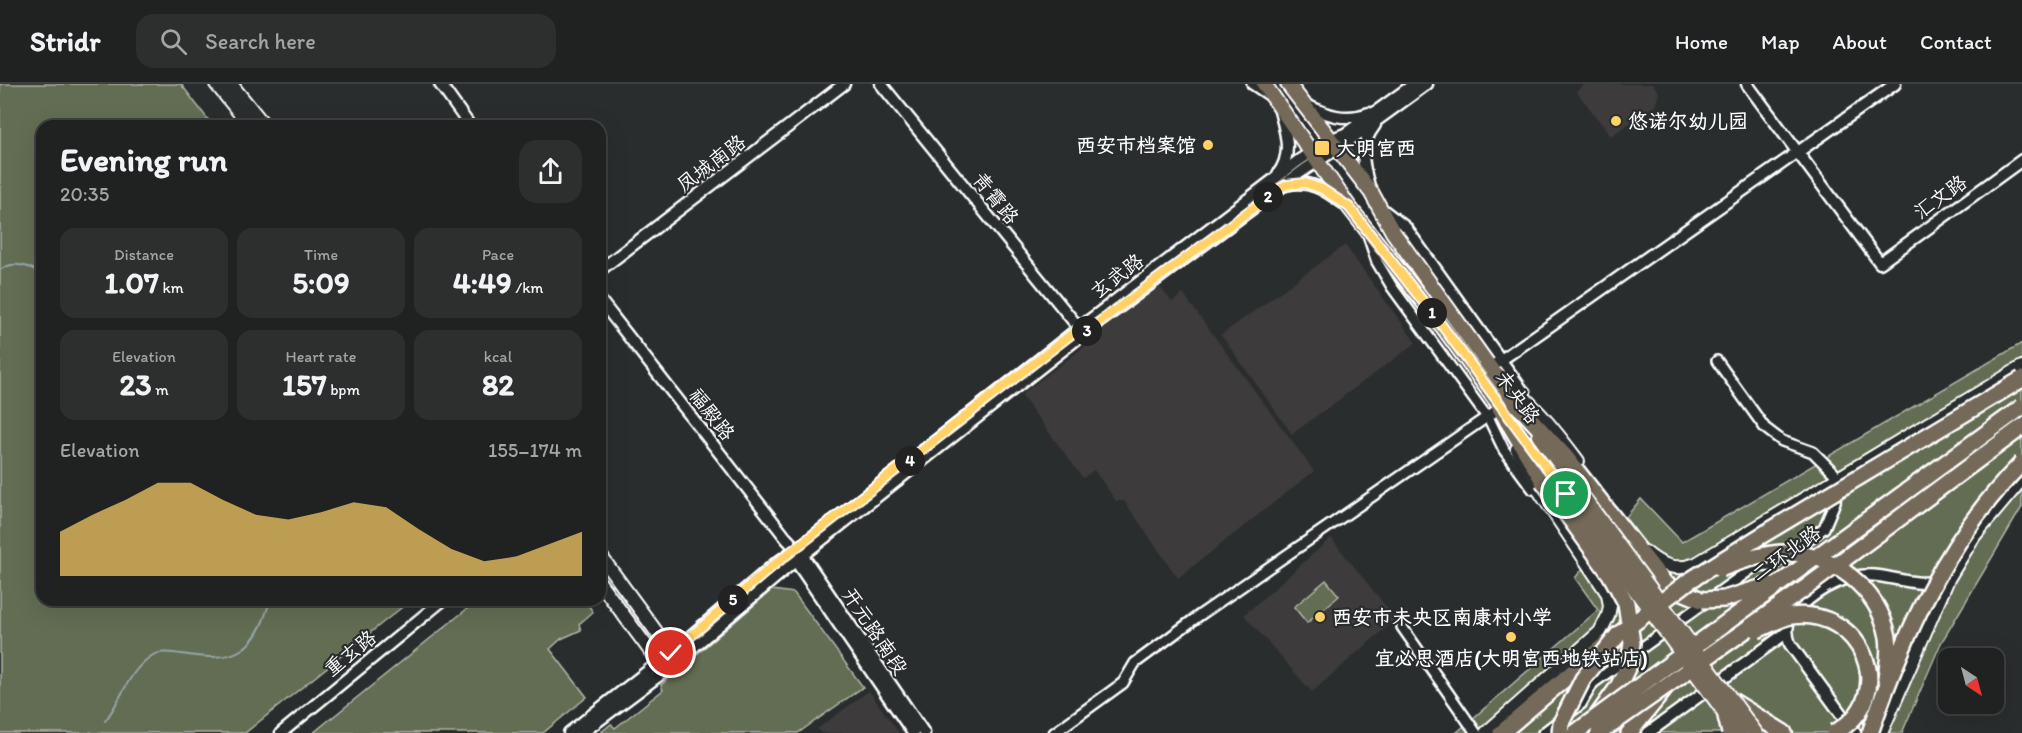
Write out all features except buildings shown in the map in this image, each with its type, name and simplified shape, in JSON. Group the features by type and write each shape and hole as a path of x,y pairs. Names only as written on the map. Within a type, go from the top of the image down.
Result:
{"highway":[{"path":"1501,733 1618,635 1689,582 1834,490 2022,380"},
{"name":"二环北路","path":"1597,726 1784,580 2022,408"},
{"path":"1499,409 1565,456 1666,585 1702,600 1724,599 1784,580"},
{"path":"1499,409 1543,481 1610,574 1626,603 1632,643 1629,664 1597,726"},
{"name":"二环北路","path":"1575,733 1597,726 1671,681 1732,640 2022,427"},
{"path":"1870,733 1920,610 1946,560 1978,514 2022,463"},
{"path":"1689,582 1752,558 1784,553 1812,557 1841,569 1868,594 1886,629 1888,655 1881,702"},
{"path":"1732,640 1791,616 1829,622 1851,637 1866,657 1871,676 1866,704 1844,727 1834,733"},
{"path":"1560,733 1561,723 1583,680 1618,635"},
{"path":"1629,733 1671,681"},
{"path":"1730,733 1729,706 1784,733"}],"main road":[{"path":"216,84 245,120"},
{"path":"231,84 260,120"},
{"name":"未央路","path":"1264,84 1349,207 1443,327 1499,409 1573,493 1729,706 1755,733"},
{"name":"未央路","path":"1294,91 1371,192 1393,232 1461,326 1496,366 1499,409"},
{"path":"1496,366 1551,425 1644,551 1667,567 1683,568 1696,564 2022,367"},
{"path":"1486,733 1600,632 1610,606 1608,594 1534,483 1499,409"},
{"path":"1881,733 1948,579 1974,536 2022,478"},
{"path":"606,563 674,657"},
{"path":"606,591 662,667"},
{"name":"未央路","path":"1729,706 1740,733"}],"street":[{"path":"440,84 466,120"},
{"name":"凤城南路","path":"606,265 844,84"},
{"name":"青霄路","path":"881,84 1081,331"},
{"path":"1252,84 1275,101 1287,137 1286,160 1270,189"},
{"name":"玄武路","path":"1382,113 1414,84"},
{"name":"玄武路","path":"582,733 796,555 1081,331 1315,156 1427,84"},
{"path":"1747,84 1795,151"},
{"path":"1380,206 1406,227 1460,302 1496,366 1795,151 1895,84"},
{"path":"1294,91 1329,115 1344,118 1382,113"},
{"path":"1371,192 1362,153 1370,132 1382,113"},
{"name":"汇文路","path":"1795,151 1880,263 2022,160"},
{"path":"1270,189 1305,183 1322,189 1349,207"},
{"path":"1053,733 1123,683 1135,663 1191,622 1499,409 1415,318 1377,262 1366,230"},
{"path":"1460,302 1461,326"},
{"name":"福殿路","path":"606,308 796,555"},
{"name":"福殿路","path":"606,315 796,555"},
{"path":"1415,318 1443,327"},
{"path":"1543,733 1581,704 1593,683 1754,567 1771,566 1824,528 1835,502 1838,477 1813,452 1782,441 1765,428 1717,362"},
{"name":"开元路南段","path":"796,555 913,733"},
{"name":"开元路南段","path":"796,555 924,733"},
{"path":"1855,733 1790,644 1786,633 1790,619 1806,601 1831,584 1846,579 1867,575 1916,584 1948,579"},
{"name":"重玄路","path":"280,733 436,606"},
{"path":"1402,627 1476,733"},
{"path":"1648,733 1786,633"},
{"name":"玄武路","path":"569,733 662,667"}],"shaded area":[{"name":"悠诺尔幼儿园","path":"1586,84 1653,84 1659,92 1656,105 1611,136 1576,91"},
{"path":"1345,245 1416,343 1292,434 1221,335"},
{"path":"1160,287 1172,302 1183,294 1314,471 1178,578 1124,501 1116,501 1094,470 1083,478 1021,395 1093,340 1100,331"},
{"name":"西安市未央区南康村小学","path":"1331,538 1396,619 1312,692 1244,615"},
{"path":"869,691 899,733 821,733 817,729"}],"green space":[{"path":"0,84 181,84 208,120 36,120 36,606 404,606 245,733 0,733"},
{"path":"2022,343 2022,507 1938,648 1902,733 1456,733 1598,610 1575,578 1641,499 1682,542"},
{"path":"1326,580 1339,596 1307,623 1294,607"},
{"path":"772,590 794,593 863,687 798,733 600,733 611,724 615,728 663,690 661,685"},
{"path":"471,606 589,606 593,612 579,624 581,630 561,639 550,649 587,697 543,733 313,733"}],"waterway":[{"path":"0,270 10,265 21,265 36,271"},
{"path":"105,721 130,679 142,663 150,657 166,652 216,657 241,650 258,632 268,606"}],"place":[{"name":"悠诺尔幼儿园","path":"1616,121"},
{"name":"西安市档案馆","path":"1208,145"},
{"name":"大明宫西","path":"1322,148"},
{"name":"西安市未央区南康村小学","path":"1320,617"},
{"name":"宜必思酒店(大明宫西地铁站店)","path":"1511,637"}],"route":[{"path":"671,653 775,564 810,540 1078,329 1083,334 1276,191 1286,185 1296,183 1305,183 1322,189 1349,207 1443,327 1500,408 1566,494"}]}
